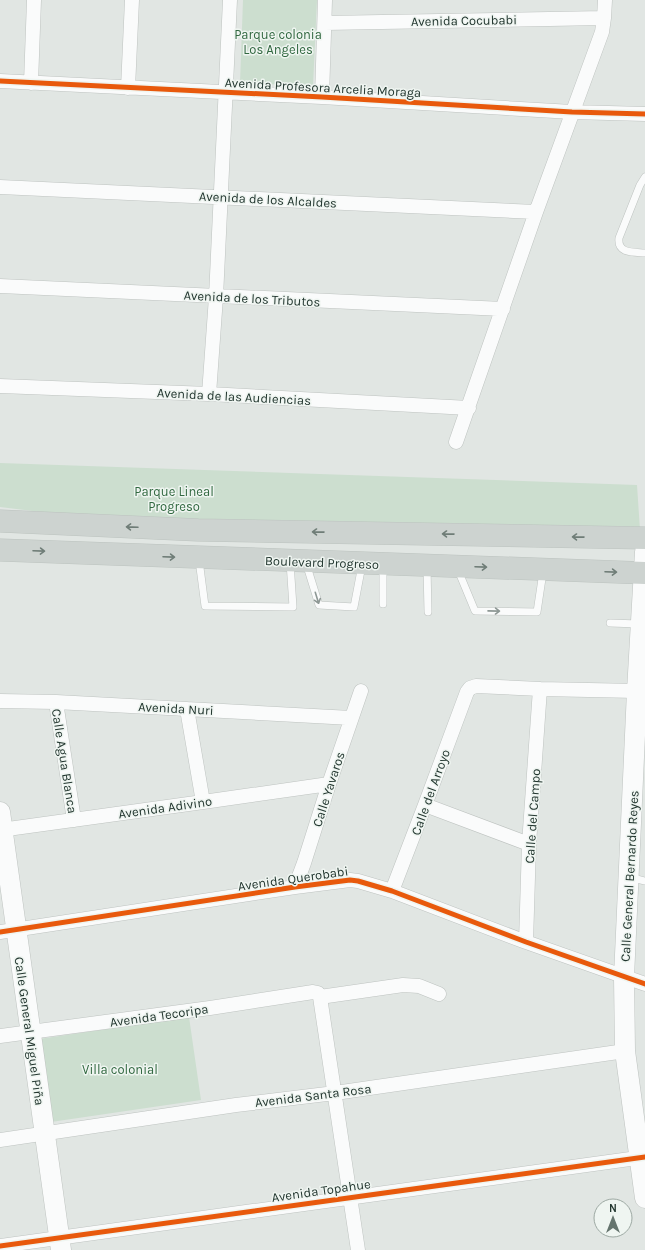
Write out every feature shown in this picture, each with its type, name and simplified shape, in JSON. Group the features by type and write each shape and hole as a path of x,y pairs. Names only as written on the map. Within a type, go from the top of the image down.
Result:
{"main road":[{"path":"0,520 198,530 645,538"},
{"path":"0,531 30,522"},
{"name":"Boulevard Progreso","path":"0,550 644,573"}],"street":[{"path":"31,83 34,0"},
{"path":"128,88 132,0"},
{"path":"209,394 216,297 230,0"},
{"path":"322,98 325,0"},
{"path":"456,442 536,212 602,32 605,0"},
{"name":"Avenida Cocubabi","path":"325,23 604,18"},
{"name":"Avenida Profesora Arcelia Moraga","path":"0,82 572,112 645,114"},
{"name":"Avenida de los Alcaldes","path":"0,187 536,212"},
{"name":"Avenida de los Tributos","path":"0,286 503,309"},
{"name":"Avenida de las Audiencias","path":"0,386 209,394 469,408"},
{"name":"Calle General Bernardo Reyes","path":"645,552 637,691 637,879 624,977 625,1051 642,1158 645,1198"},
{"name":"Calle del Arroyo","path":"392,891 426,805 467,692 470,688 476,686 540,689"},
{"path":"540,689 637,691"},
{"name":"Calle del Campo","path":"526,942 530,844 540,689"},
{"name":"Calle Yavaros","path":"295,887 361,691"},
{"name":"Avenida Nuri","path":"0,701 56,702 351,718"},
{"name":"Calle Agua Blanca","path":"56,702 74,820"},
{"path":"186,709 203,802"},
{"name":"Avenida Adivino","path":"1,824 74,820 329,784"},
{"path":"426,805 530,844"},
{"name":"Calle General Miguel Piña","path":"1,824 8,931 30,1032 60,1244"},
{"name":"Avenida Querobabi","path":"8,931 350,880 392,891 526,942 645,984"},
{"name":"Avenida Tecoripa","path":"0,1036 210,1008 313,992 319,995 403,985 419,986 439,994"},
{"path":"319,995 358,1250"},
{"name":"Avenida Santa Rosa","path":"0,1140 236,1105 335,1093 625,1051"},
{"name":"Avenida Topahue","path":"0,1246 60,1244 350,1197 642,1158"}],"lane":[{"path":"645,176 637,192 618,242 619,247 622,250 645,254"},
{"path":"199,558 205,606 293,607 298,561"},
{"path":"298,561 319,605 354,607 373,563"},
{"path":"373,563 383,604"},
{"path":"426,565 428,612"},
{"path":"456,566 475,610 537,612 543,570"},
{"path":"610,623 641,624"}],"green space":[{"name":"Parque colonia Los Angeles","path":"243,0 317,0 313,86 240,83"},
{"name":"Parque Lineal Progreso","path":"0,463 637,485 640,530 173,528 0,507"},
{"name":"Villa colonial","path":"189,1017 201,1100 51,1122 39,1039"}],"cycle path":[{"path":"0,81 322,97 572,112 645,114"},
{"path":"0,932 350,880 392,891 526,942 645,984"},
{"path":"0,1246 645,1157"}]}
